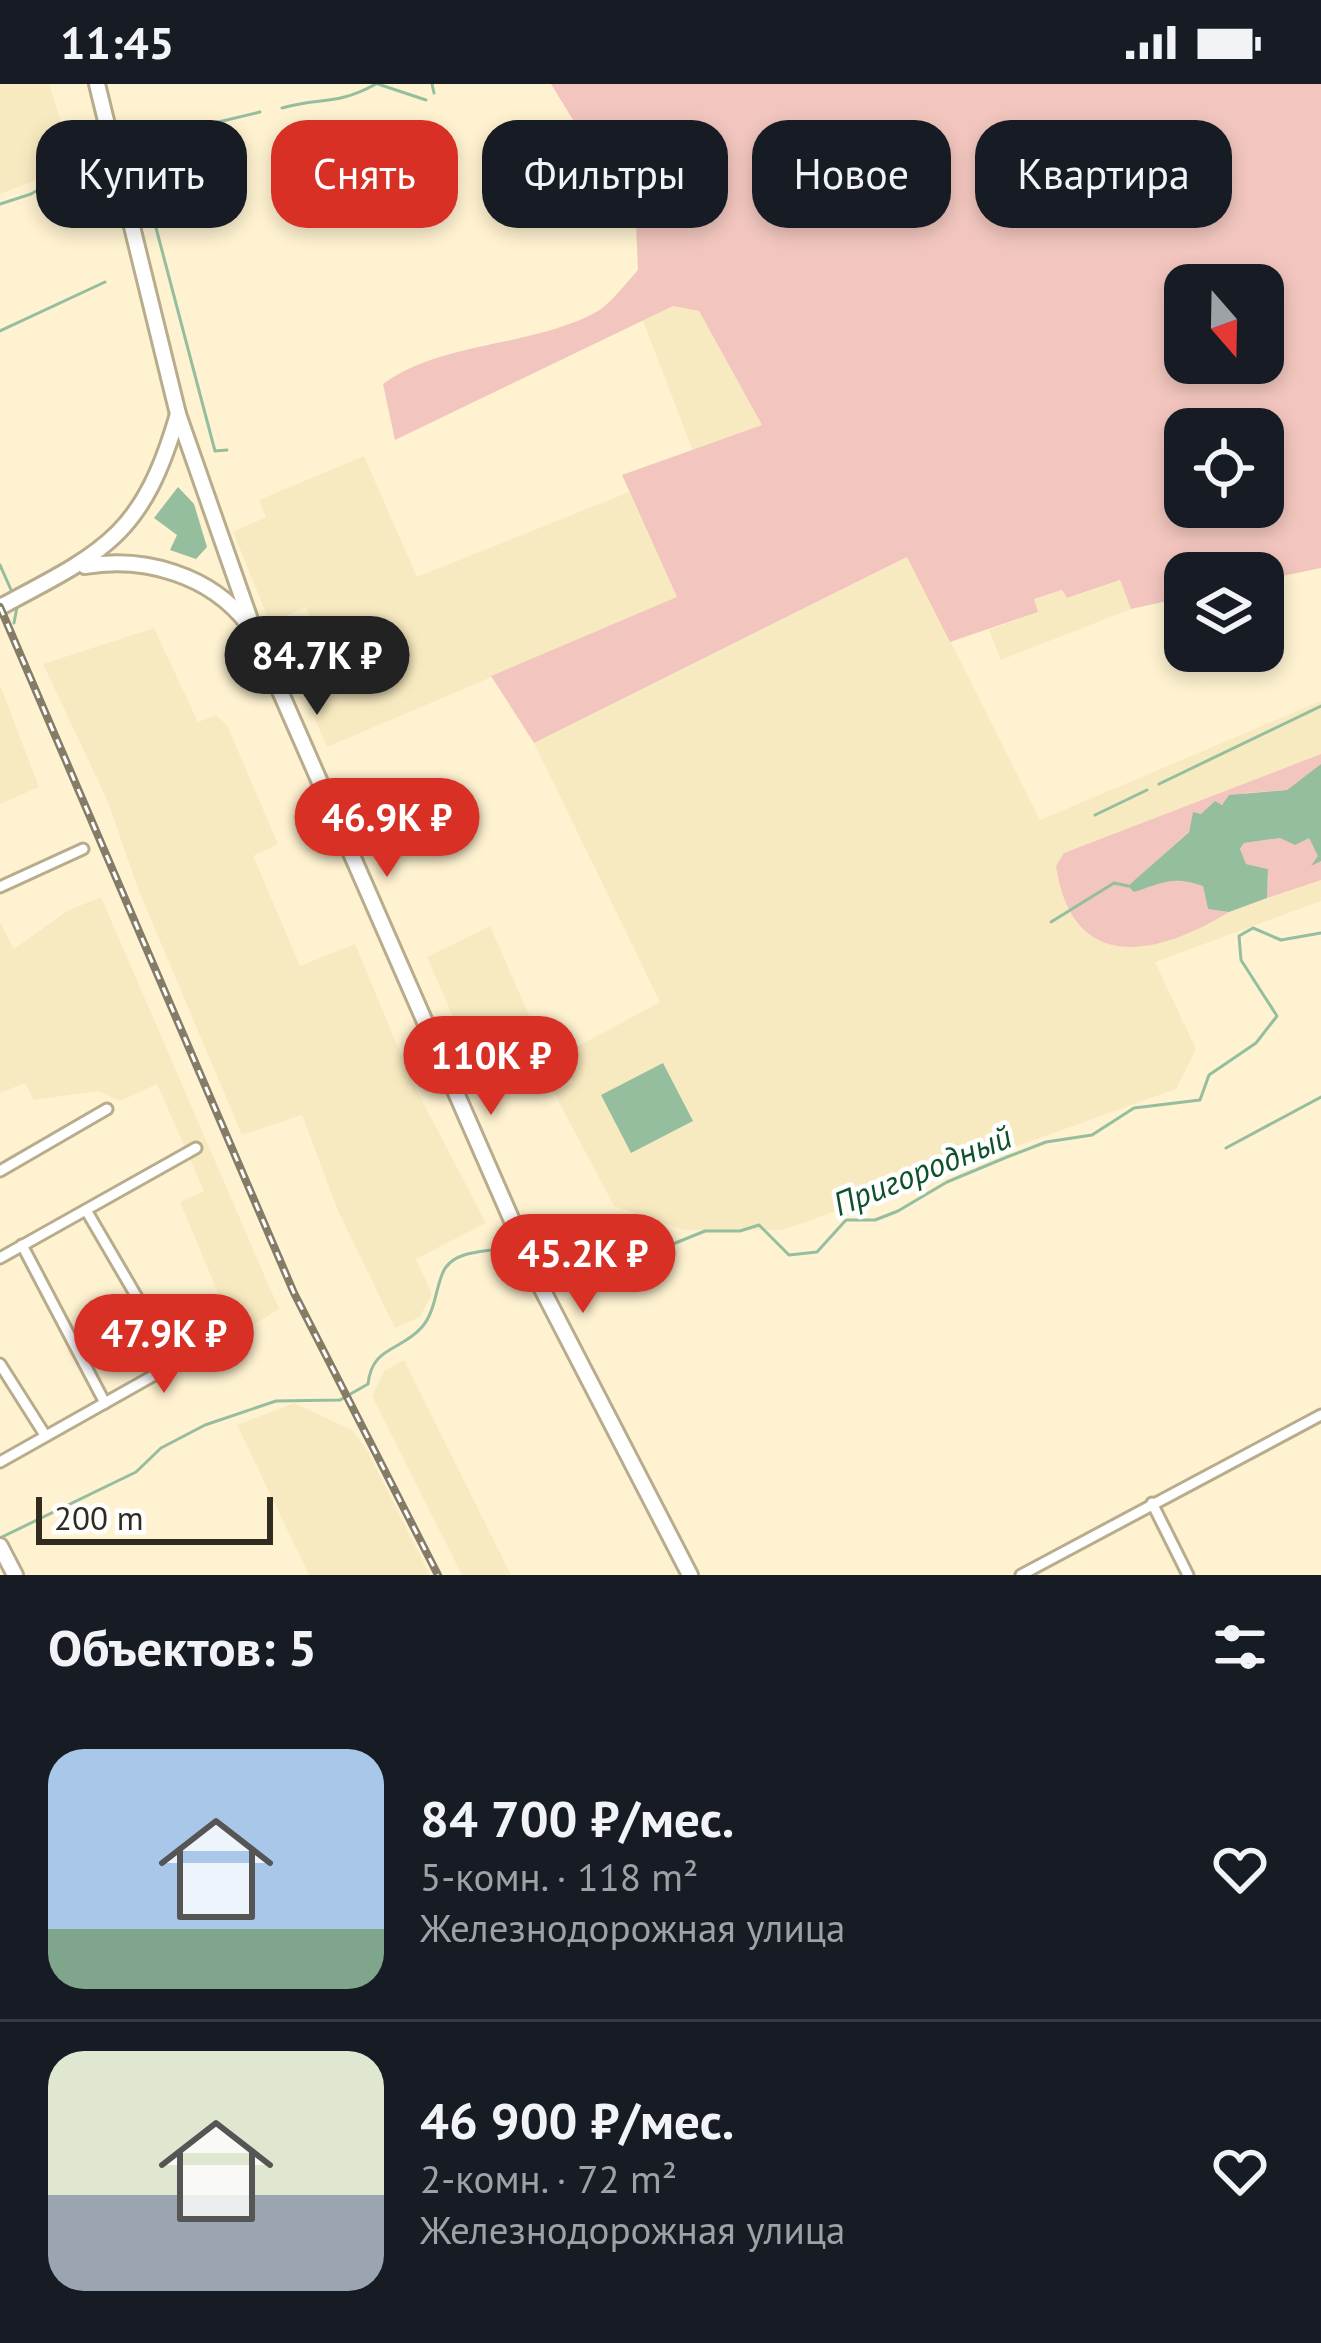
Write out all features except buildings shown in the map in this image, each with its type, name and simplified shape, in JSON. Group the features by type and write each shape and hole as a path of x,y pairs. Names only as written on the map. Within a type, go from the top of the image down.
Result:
{"main road":[{"path":"97,84 178,414 255,634 511,1222 690,1575"},
{"path":"0,607 74,568 130,523 164,461 178,414"},
{"path":"74,568 129,562 183,575 208,588 255,634"},
{"path":"0,1546 15,1575"}],"street":[{"path":"0,887 82,849"},
{"path":"0,1171 107,1109"},
{"path":"0,1258 196,1148"},
{"path":"86,1210 176,1364"},
{"path":"22,1245 105,1403"},
{"path":"0,1462 238,1328 242,1318"},
{"path":"0,1364 45,1436"},
{"path":"1022,1575 1321,1415"},
{"path":"1151,1503 1188,1575"}],"shaded area":[{"path":"0,84 49,84 61,120 36,120 36,180 0,194"},
{"path":"551,84 1321,84 1321,568 1284,576 1284,552 1164,552 1164,602 1131,609 1120,580 1067,598 1062,590 1034,599 1038,612 950,642 907,557 534,743 491,676 677,597 622,475 762,425 699,311 673,306 395,440 383,384 433,359 572,323 598,311 638,270 636,228 728,228 728,120 573,120"},
{"path":"673,306 699,311 762,425 694,454 642,318"},
{"path":"364,456 417,577 629,492 678,598 327,747 290,661 323,646 306,607 270,623 233,532 266,517 259,500"},
{"path":"178,487 194,504 207,547 196,559 170,550 177,535 154,518"},
{"path":"908,557 1040,820 1321,701 1321,901 1155,962 1196,1049 1176,1089 783,1230 684,1230 614,1206 554,1093 574,1082 560,1056 660,1002 534,743"},
{"path":"1120,580 1131,609 1001,660 989,630 1037,612 1034,599 1063,590 1068,598"},
{"path":"154,628 198,722 216,715 227,725 278,844 253,856 300,966 355,944 413,1083 486,1223 416,1259 432,1294 420,1317 395,1328 338,1211 302,1115 242,1135 138,889 108,802 43,664"},
{"path":"0,685 39,787 0,804"},
{"path":"1321,754 1321,764 1287,790 1245,793 1201,814 1193,813 1189,831 1129,886 1146,888 1175,878 1203,885 1208,909 1229,912 1201,928 1146,946 1098,940 1079,925 1065,901 1056,866 1064,853"},
{"path":"1321,764 1321,861 1311,866 1318,856 1309,838 1295,845 1280,838 1244,843 1240,849 1246,864 1268,869 1267,898 1229,912 1208,909 1203,886 1193,883 1168,882 1134,892 1128,886 1189,832 1193,812 1201,814 1215,801 1222,805 1229,795 1287,790"},
{"path":"1309,838 1321,861 1321,880 1267,898 1268,869 1246,864 1240,850 1244,843"},
{"path":"101,897 279,1309 236,1336 180,1202 204,1191 157,1084 120,1101 98,1091 34,1100 25,1083 0,1093 0,922 14,949 67,911"},
{"path":"490,926 544,1049 479,1077 427,957"},
{"path":"663,1063 693,1121 631,1153 601,1095"},
{"path":"404,1360 511,1575 462,1575 372,1396 384,1371"},
{"path":"294,1403 352,1430 366,1448 430,1575 309,1575 237,1425"}],"waterway":[{"path":"282,108 339,98 376,84"},
{"path":"378,84 426,100"},
{"path":"432,84 434,93"},
{"path":"227,120 260,112"},
{"path":"0,204 36,191"},
{"path":"156,228 215,451 227,450"},
{"path":"0,331 105,282"},
{"path":"0,565 12,592"},
{"path":"14,623 17,607"},
{"path":"1159,784 1321,706"},
{"path":"1095,815 1147,790"},
{"path":"1051,922 1114,883 1128,886"},
{"name":"Пригородный","path":"525,1240 541,1238 562,1257 605,1253 631,1261 705,1231 740,1231 759,1225 789,1255 817,1252 846,1220 875,1220 1007,1157 1046,1142 1092,1135 1134,1108 1200,1100 1209,1075 1256,1043 1277,1016 1241,960 1239,936 1253,928 1281,940 1321,933"},
{"path":"1226,1148 1321,1097"},
{"name":"Пригородный","path":"0,1538 136,1472 161,1448 205,1425 276,1401 340,1400 368,1384 381,1356 422,1327 452,1261 516,1244"}],"railway":[{"path":"0,607 294,1293 438,1575"}]}
